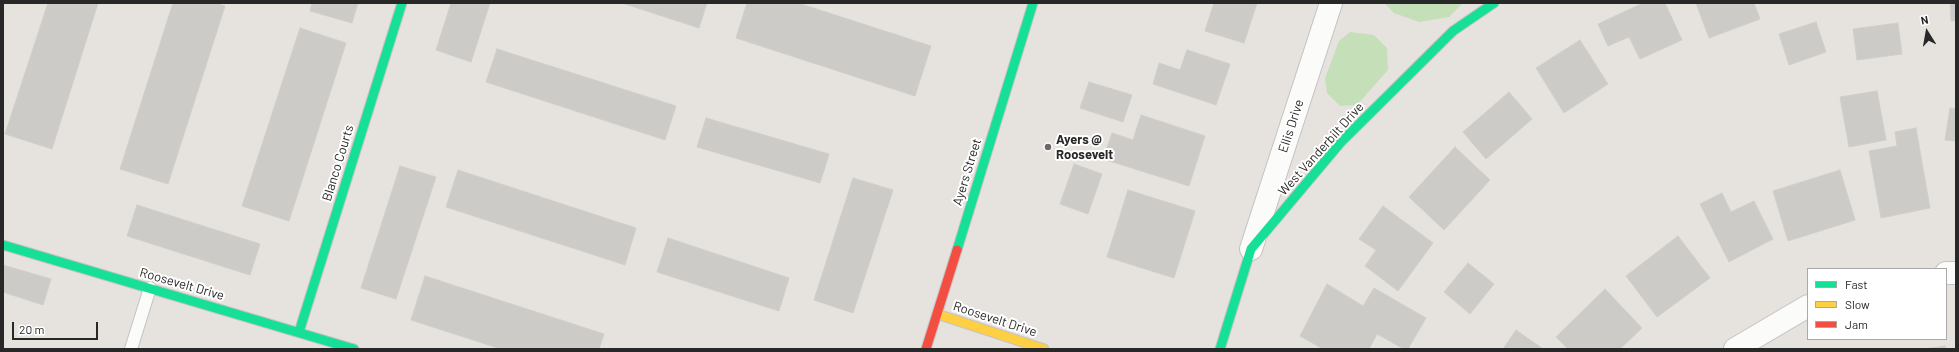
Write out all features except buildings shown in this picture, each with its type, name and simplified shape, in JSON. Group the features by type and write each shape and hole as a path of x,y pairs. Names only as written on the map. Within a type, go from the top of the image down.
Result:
{"street":[{"name":"Blanco Courts","path":"299,332 402,3"},
{"name":"Ayers Street","path":"926,349 1033,3"},
{"name":"Ellis Drive","path":"1251,249 1331,3"},
{"name":"West Vanderbilt Drive","path":"1220,349 1251,249 1341,142 1453,31 1494,3"},
{"name":"Roosevelt Drive","path":"3,245 354,349"},
{"path":"1736,349 1807,307"},
{"name":"Roosevelt Drive","path":"937,314 1044,349"}],"lane":[{"path":"131,349 150,288"}],"green space":[{"path":"1384,3 1463,3 1449,17 1419,22 1394,13"},
{"path":"1350,32 1374,35 1387,48 1388,70 1357,105 1340,106 1327,93 1325,78 1339,41"}],"traffic: fast":[{"path":"299,332 402,3"},
{"path":"957,250 1033,3"},
{"path":"1220,349 1251,249 1341,142 1453,31 1494,3"},
{"path":"3,245 354,349"}],"traffic: slow":[{"path":"937,314 1044,349"}],"traffic: jam":[{"path":"926,349 957,250"}],"place":[{"name":"Ayers @ Roosevelt","path":"1048,147"}]}
